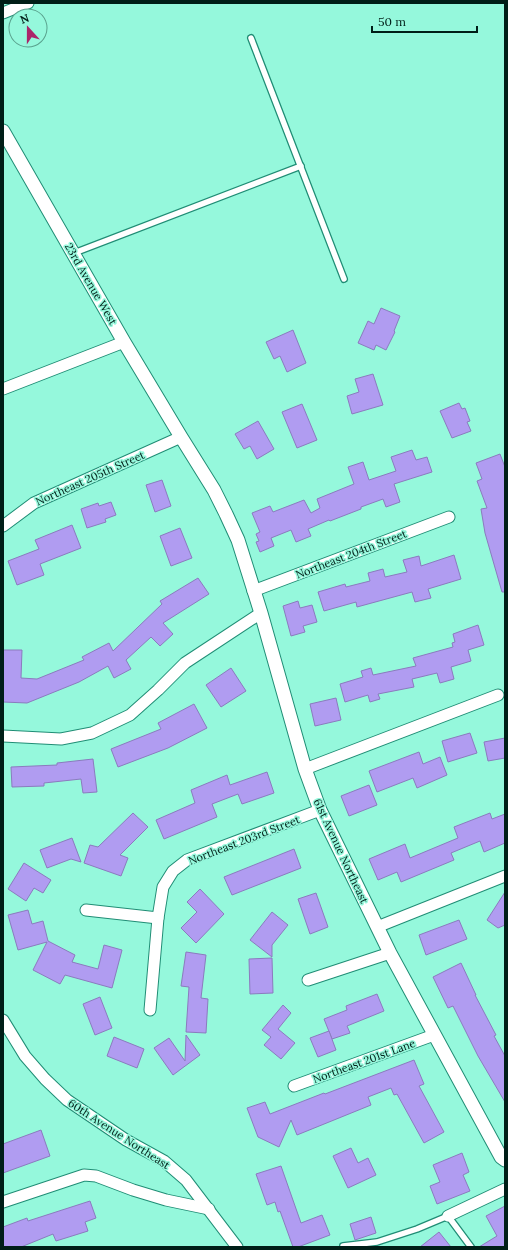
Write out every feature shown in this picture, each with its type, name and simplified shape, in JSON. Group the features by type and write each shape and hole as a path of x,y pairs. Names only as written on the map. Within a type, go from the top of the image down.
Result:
{"street":[{"path":"3,13 28,3"},
{"name":"23rd Avenue West","path":"5,139 181,437"},
{"path":"3,389 124,342"},
{"name":"Northeast 205th Street","path":"3,526 34,503 181,437"},
{"name":"61st Avenue Northeast","path":"181,437 214,490 238,540 261,613 305,769 320,810 390,953 500,1157 505,1160"},
{"name":"Northeast 204th Street","path":"253,591 449,517"},
{"path":"3,736 61,739 92,733 130,715 185,663 261,613"},
{"path":"305,769 498,695"},
{"name":"Northeast 203rd Street","path":"150,1010 158,918 163,887 173,871 187,860 320,810"},
{"path":"377,927 505,876"},
{"path":"86,910 158,918"},
{"path":"308,980 390,953"},
{"name":"60th Avenue Northeast","path":"3,1020 25,1056 44,1079 67,1100 126,1140 164,1161 186,1180 237,1247"},
{"name":"Northeast 201st Lane","path":"294,1086 434,1035"},
{"path":"3,1202 84,1175 96,1176 133,1190 166,1200 209,1209"},
{"path":"448,1216 505,1189"}],"lane":[{"path":"251,38 344,279"},
{"path":"73,253 301,166"},
{"path":"343,1246 377,1242 418,1229 448,1216 471,1247"}],"building":[{"path":"381,308 400,316 394,331 395,332 386,350 376,345 374,350 358,343 368,321 374,324"},
{"path":"293,330 306,363 287,372 280,356 274,359 266,342"},
{"path":"373,374 383,405 352,414 347,396 359,392 355,379"},
{"path":"459,403 462,409 465,408 470,421 467,422 471,431 452,438 440,411"},
{"path":"302,404 317,440 297,448 282,412"},
{"path":"258,421 274,449 257,459 250,446 244,449 235,434"},
{"path":"412,450 416,460 427,457 432,472 394,484 400,502 386,507 383,499 361,507 361,509 308,529 311,536 296,542 291,530 271,538 274,546 260,552 256,542 259,541 256,534 260,532 252,513 270,506 273,512 304,500 311,513 320,508 317,499 354,484 348,467 363,462 369,480 396,471 391,457"},
{"path":"500,454 505,467 505,592 502,592 485,533 481,509 487,508 477,481 482,479 476,463"},
{"path":"162,480 171,506 155,512 146,485"},
{"path":"111,502 116,515 105,519 106,522 87,528 81,509 98,503 99,506"},
{"path":"72,525 81,548 40,564 44,575 17,585 8,561 39,549 35,540"},
{"path":"180,528 192,558 171,566 160,536"},
{"path":"454,555 461,579 428,589 431,598 415,602 412,592 357,607 356,602 324,611 318,592 345,584 346,587 370,581 368,573 383,569 385,577 407,572 403,560 419,556 421,566"},
{"path":"198,578 209,594 163,623 173,634 160,646 151,637 126,660 131,669 114,678 108,666 79,682 27,703 3,702 3,650 22,650 21,678 37,679 84,660 82,657 109,643 113,651 162,604 160,601"},
{"path":"298,601 300,608 312,605 317,622 303,626 305,632 291,636 283,606"},
{"path":"478,625 484,645 468,650 471,661 451,667 454,679 440,683 437,673 412,679 414,687 378,694 380,699 370,702 368,695 345,702 340,684 363,677 361,671 371,668 373,675 416,666 413,658 453,647 452,643 455,642 453,634"},
{"path":"231,668 246,691 221,707 206,685"},
{"path":"336,698 341,720 315,726 310,704"},
{"path":"194,704 207,728 168,748 118,767 111,749 161,729 158,723"},
{"path":"470,733 477,753 448,762 442,741"},
{"path":"505,738 505,758 488,761 484,742"},
{"path":"419,752 423,764 440,757 447,775 417,788 413,778 377,792 369,771"},
{"path":"93,759 97,792 83,793 81,779 44,783 44,786 12,787 11,767 57,765 57,763"},
{"path":"267,772 274,793 242,804 238,794 212,804 217,817 164,839 156,820 195,803 191,790 227,775 230,785"},
{"path":"369,785 377,805 349,816 341,796"},
{"path":"133,813 148,827 120,855 128,858 121,876 84,863 90,845 98,847"},
{"path":"490,813 492,819 505,814 505,843 484,852 480,841 451,853 454,860 401,882 397,872 378,880 369,859 405,844 410,858 458,838 454,827"},
{"path":"72,838 81,862 71,859 47,868 40,850"},
{"path":"294,849 301,868 232,895 224,877"},
{"path":"24,863 51,880 43,893 34,888 26,901 8,889"},
{"path":"200,889 224,914 196,943 181,928 197,912 187,902"},
{"path":"505,892 505,925 498,928 487,920"},
{"path":"316,893 328,927 310,934 298,899"},
{"path":"28,910 32,924 43,921 48,941 75,955 72,962 98,969 104,945 122,950 112,988 65,975 60,984 33,970 47,942 18,950 8,915"},
{"path":"272,912 288,925 272,945 272,957 250,940"},
{"path":"459,920 467,939 426,955 419,935"},
{"path":"186,952 206,955 201,998 208,999 206,1033 186,1032 189,987 181,986"},
{"path":"272,958 273,993 250,994 249,959"},
{"path":"461,963 475,995 496,1035 494,1036 505,1056 505,1102 478,1056 453,1006 448,1008 433,977"},
{"path":"377,994 384,1011 347,1026 350,1033 332,1039 324,1019 347,1010 346,1006"},
{"path":"100,997 112,1028 95,1035 83,1004"},
{"path":"283,1005 291,1013 278,1029 295,1043 281,1059 264,1045 271,1037 262,1030"},
{"path":"329,1031 336,1050 318,1057 310,1038"},
{"path":"186,1035 200,1055 173,1075 154,1048 169,1038 185,1061"},
{"path":"114,1037 144,1049 137,1068 107,1056"},
{"path":"414,1060 424,1084 419,1086 444,1132 424,1143 397,1094 394,1095 391,1088 368,1097 371,1105 297,1135 291,1120 279,1147 258,1137 247,1108 265,1102 270,1114"},
{"path":"41,1130 50,1156 3,1173 3,1144"},
{"path":"351,1148 358,1163 368,1158 376,1175 348,1188 333,1156"},
{"path":"462,1153 469,1172 463,1175 470,1191 437,1204 430,1186 440,1182 433,1165"},
{"path":"281,1166 301,1223 322,1215 330,1235 298,1247 293,1247 280,1211 278,1212 275,1202 267,1205 256,1174"},
{"path":"90,1201 96,1218 85,1222 88,1231 56,1241 53,1234 21,1247 3,1247 3,1227 27,1218 28,1221"},
{"path":"505,1206 505,1247 479,1247 497,1236 486,1216"},
{"path":"371,1217 376,1233 355,1240 350,1224"},
{"path":"439,1232 451,1247 420,1247"}]}
